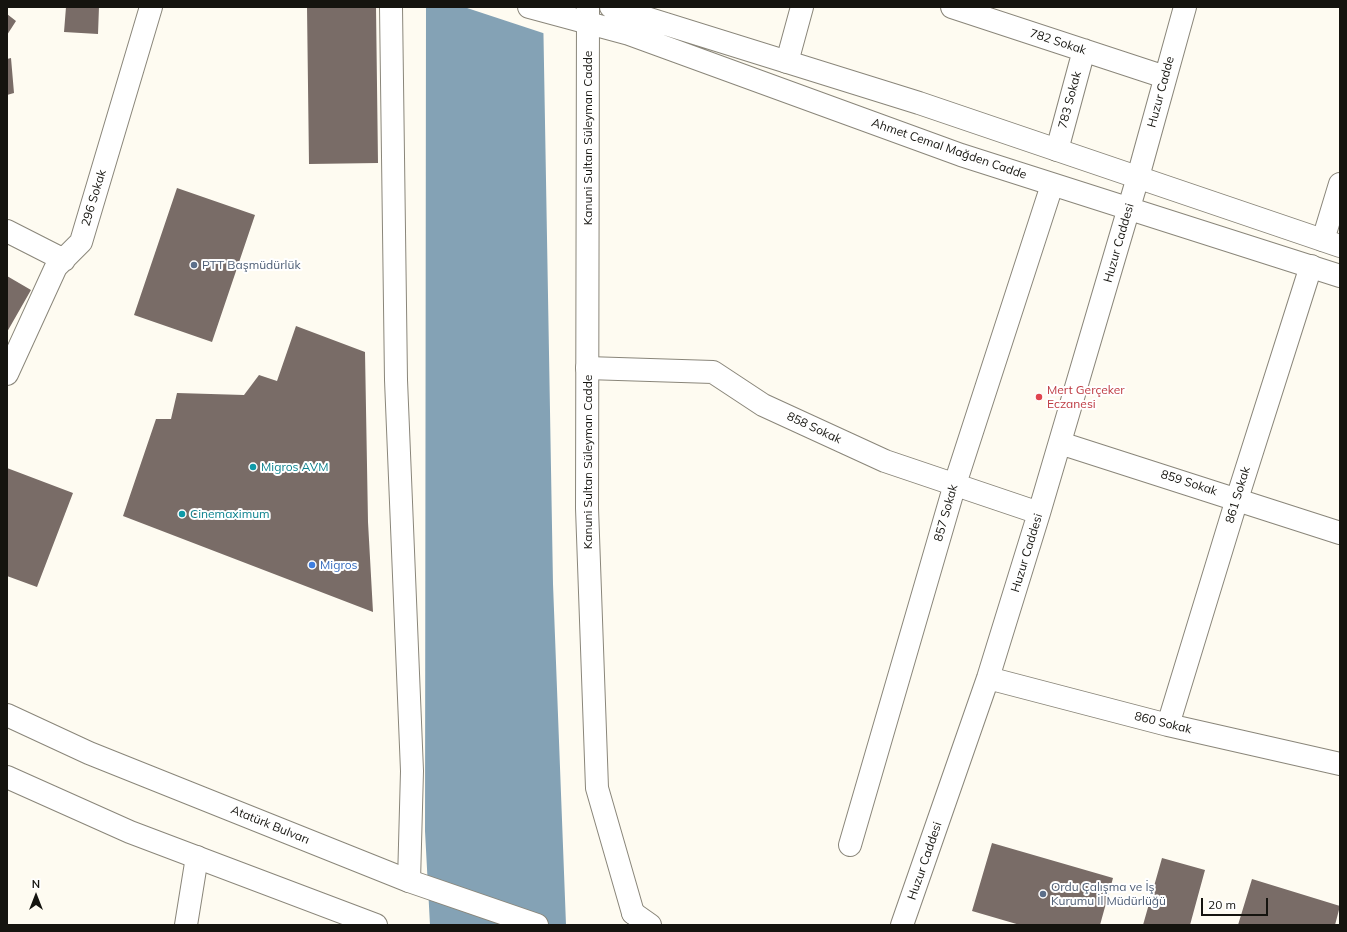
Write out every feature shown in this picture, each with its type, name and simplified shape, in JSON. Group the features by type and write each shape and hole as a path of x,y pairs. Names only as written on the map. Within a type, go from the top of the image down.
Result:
{"main road":[{"name":"296 Sokak","path":"7,374 56,267 81,242 151,7"},
{"path":"391,7 396,380 412,771 409,881"},
{"name":"Ahmet Cemal Mağden Cadde","path":"529,7 561,16 588,15 629,34 961,155 1129,210 1340,276"},
{"path":"611,7 919,103 1331,243 1340,184"},
{"path":"787,62 802,7"},
{"name":"782 Sokak","path":"952,7 1165,77"},
{"name":"Huzur Cadde","path":"1138,177 1185,7"},
{"name":"Kanuni Sultan Süleyman Cadde","path":"588,15 587,508 597,788 642,919"},
{"name":"783 Sokak","path":"1057,150 1084,50"},
{"name":"Huzur Caddesi","path":"902,925 988,678 1060,443 1138,177"},
{"name":"857 Sokak","path":"850,845 955,484 1052,185"},
{"path":"7,231 64,260"},
{"name":"861 Sokak","path":"1168,725 1237,499 1311,266"},
{"name":"858 Sokak","path":"587,368 712,372 763,405 885,461 1039,513"},
{"name":"859 Sokak","path":"1060,443 1340,533"},
{"name":"860 Sokak","path":"988,678 1168,725 1340,764"},
{"name":"Atatürk Bulvarı","path":"7,715 89,753 409,881 537,925"},
{"path":"7,777 130,832 197,856 376,925"},
{"path":"186,925 197,856"}],"water":[{"path":"426,7 543,7 553,584 566,925 430,925 425,831"}],"pier":[{"path":"464,7 545,7 546,34"}],"building":[{"path":"66,7 99,7 98,34 64,32"},
{"path":"307,7 376,7 378,163 309,164"},
{"path":"7,14 16,21 7,35"},
{"path":"11,58 14,93 7,95 7,59"},
{"name":"PTT Başmüdürlük","path":"177,188 255,215 212,342 134,315"},
{"path":"7,276 31,290 7,332"},
{"name":"Migros AVM","path":"296,326 365,352 368,522 373,612 123,516 156,419 171,419 177,393 244,395 259,375 277,381"},
{"path":"7,468 73,493 37,587 7,576"},
{"name":"Ordu Çalışma ve İş Kurumu İl Müdürlüğü","path":"992,843 1113,878 1100,925 1020,925 972,911"},
{"path":"1162,858 1205,870 1190,925 1143,925"},
{"path":"1252,879 1340,906 1335,925 1238,925"}],"place":[{"name":"PTT Başmüdürlük","path":"194,265"},
{"name":"Mert Gerçeker Eczanesi","path":"1039,397"},
{"name":"Migros AVM","path":"253,467"},
{"name":"Cinemaximum","path":"182,514"},
{"name":"Migros","path":"312,565"},
{"name":"Ordu Çalışma ve İş Kurumu İl Müdürlüğü","path":"1043,894"}]}
